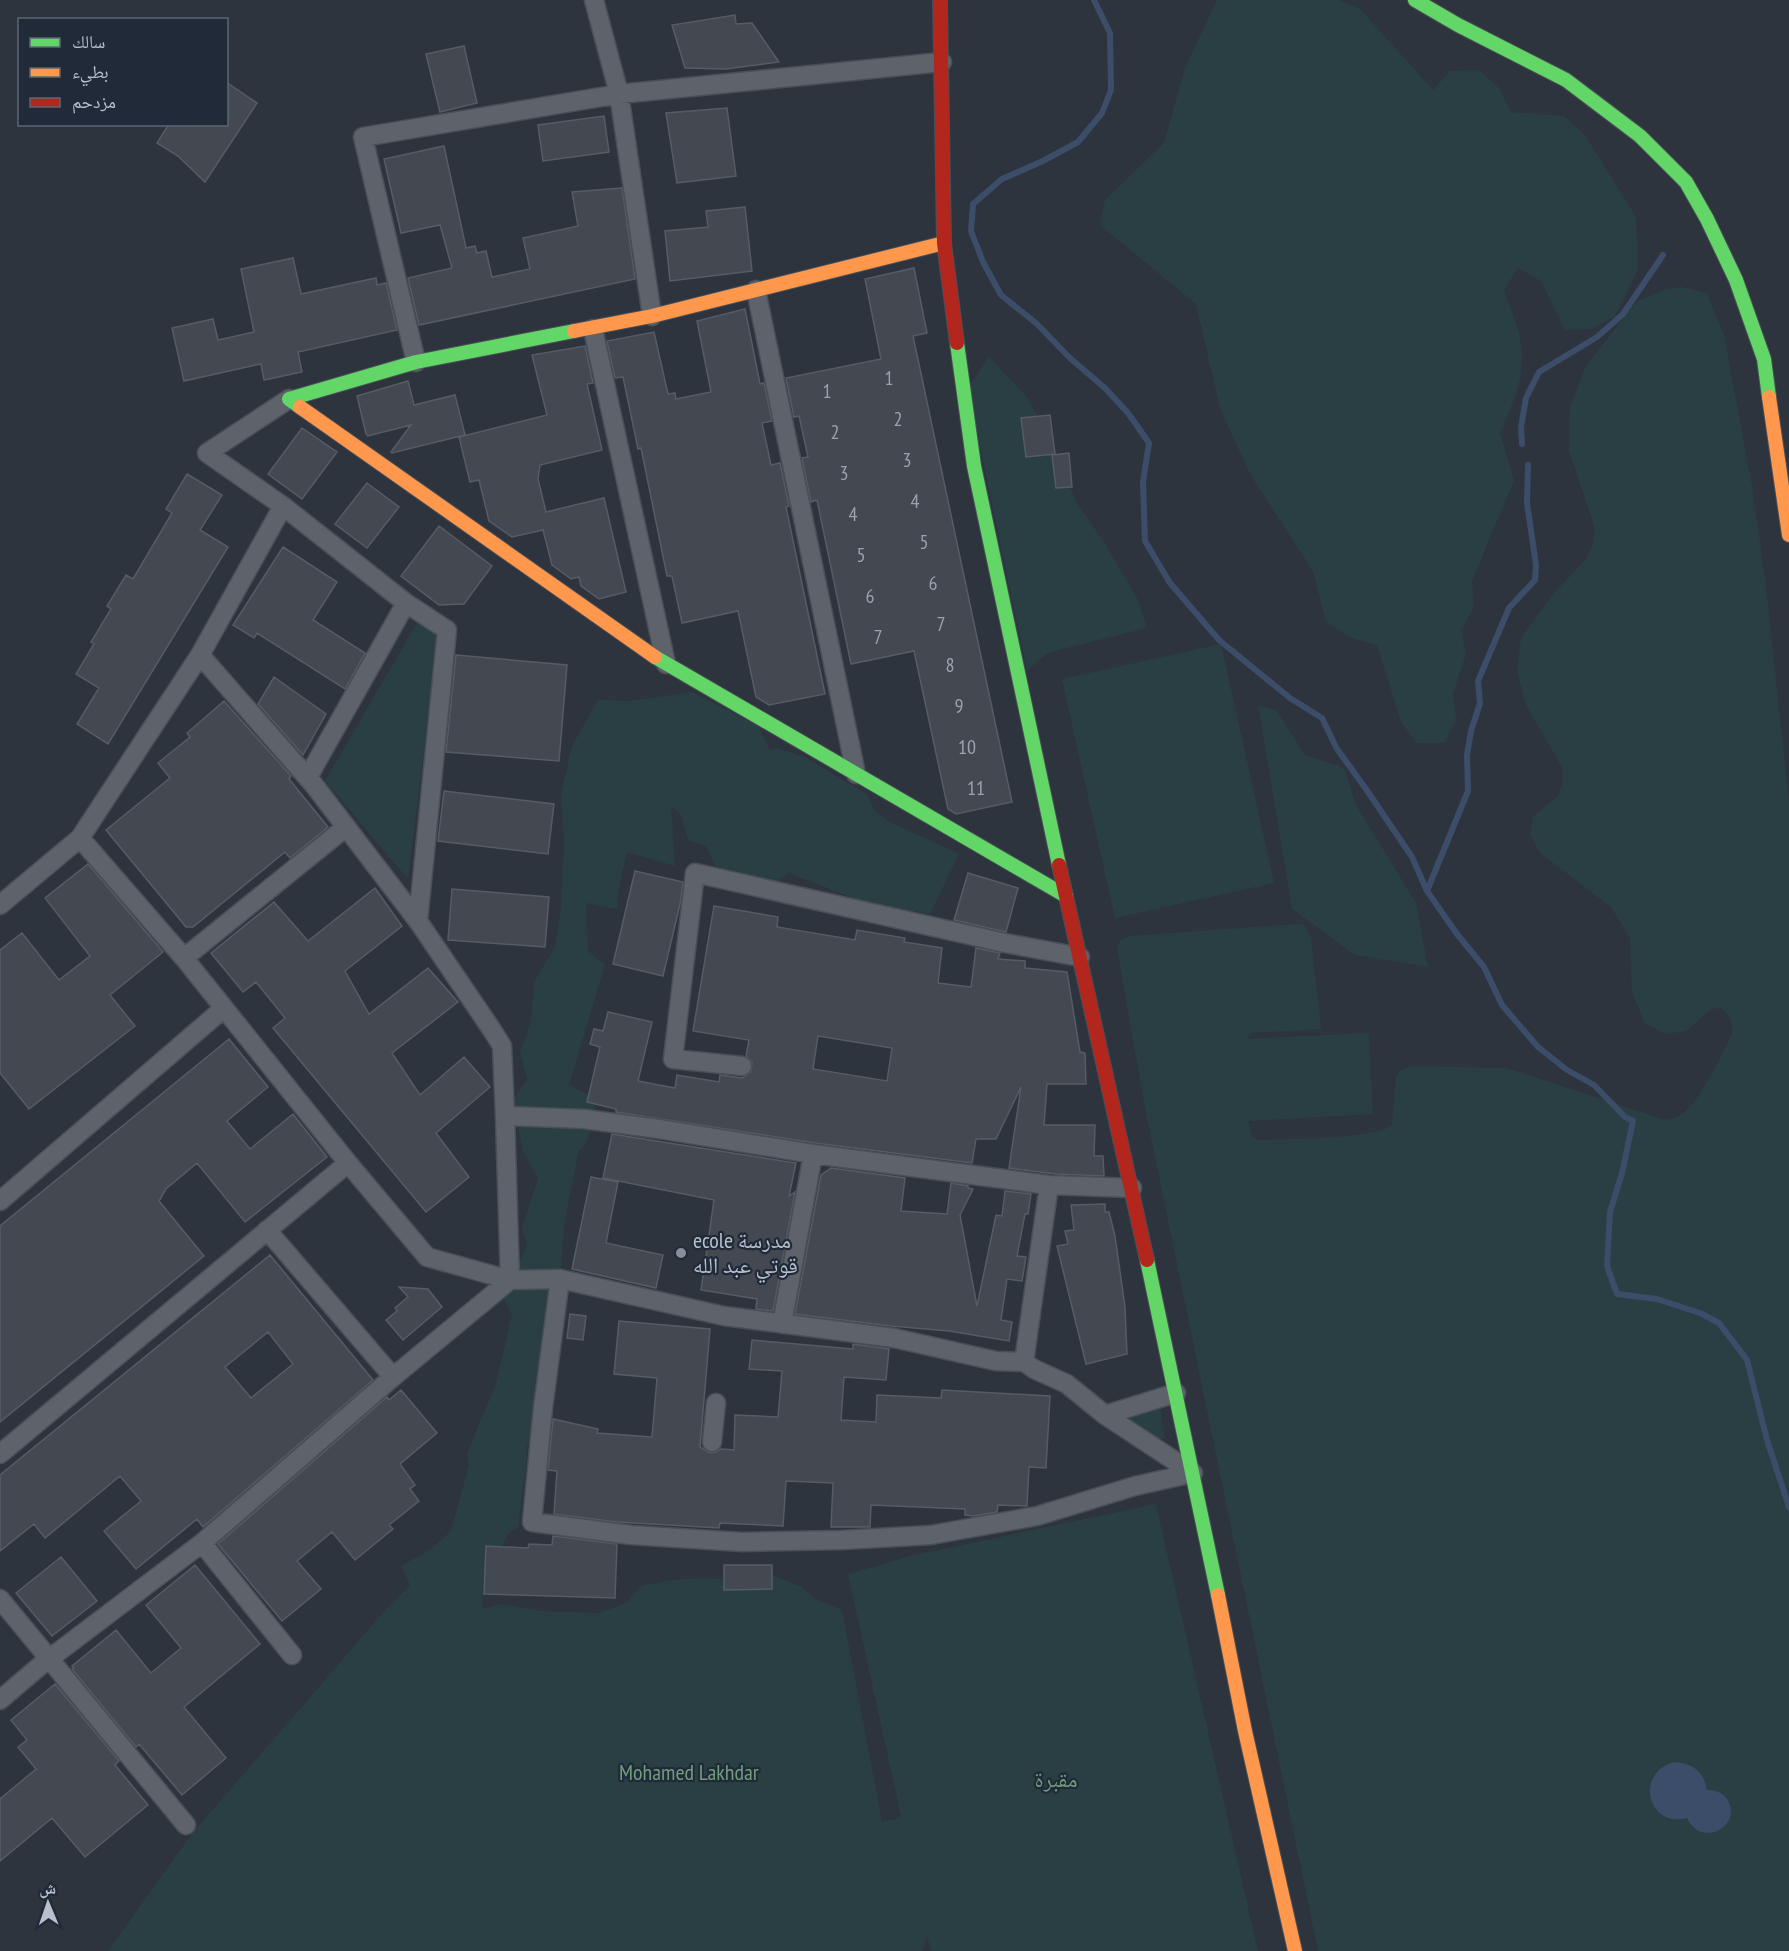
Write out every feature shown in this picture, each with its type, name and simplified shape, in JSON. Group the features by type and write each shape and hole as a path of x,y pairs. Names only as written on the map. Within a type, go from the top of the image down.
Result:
{"main road":[{"path":"940,0 944,243 974,466 1176,1393 1245,1731 1295,1951"},
{"path":"1415,0 1458,25 1566,80 1640,136 1686,182 1707,219 1736,280 1764,359 1789,535"},
{"path":"289,399 416,362 652,316 944,243"},
{"path":"289,399 666,664 1066,896"}],"street":[{"path":"594,0 619,94 652,316"},
{"path":"416,362 363,137 619,94 942,62"},
{"path":"756,290 856,774"},
{"path":"593,329 666,664"},
{"path":"289,399 207,453 283,506 406,603 447,630 418,921"},
{"path":"0,905 80,838 200,655 283,506"},
{"path":"406,603 308,777 418,921 502,1047 510,1280"},
{"path":"200,655 314,785"},
{"path":"184,958 346,827"},
{"path":"80,838 184,958 348,1163 427,1257 510,1280 560,1279 724,1316 894,1338 996,1361 1024,1362 1067,1384 1105,1415 1193,1473"},
{"path":"742,1066 673,1059 694,873 1005,944 1080,957"},
{"path":"0,1201 223,1009"},
{"path":"505,1116 584,1119 813,1154 1049,1185 1132,1188"},
{"path":"782,1324 813,1154"},
{"path":"0,1454 348,1163"},
{"path":"1024,1362 1049,1185"},
{"path":"267,1230 393,1377"},
{"path":"560,1279 543,1408 532,1522 631,1535 742,1542 931,1535 1037,1516 1135,1486 1193,1473"},
{"path":"0,1700 202,1543 393,1377 510,1280"},
{"path":"1105,1415 1176,1393"},
{"path":"712,1442 716,1403"},
{"path":"202,1543 292,1655"},
{"path":"0,1599 186,1825"}],"green space":[{"path":"1217,0 1339,0 1360,9 1433,90 1450,71 1479,70 1499,88 1511,112 1564,116 1585,135 1636,217 1638,269 1615,316 1592,329 1565,330 1541,281 1518,268 1504,290 1517,326 1522,352 1518,388 1500,433 1514,481 1472,581 1474,607 1461,630 1466,654 1453,694 1456,720 1444,743 1417,743 1401,722 1377,645 1352,638 1326,622 1313,571 1250,474 1220,408 1196,304 1100,225 1105,200 1164,143 1185,68"},
{"path":"1681,287 1707,293 1724,335 1752,486 1765,578 1789,801 1789,1951 1318,1951 1145,1108 1117,948 1121,940 1130,936 1304,925 1311,936 1321,1029 1251,1033 1247,1039 1369,1033 1373,1114 1248,1121 1252,1137 1260,1140 1350,1136 1383,1130 1392,1125 1396,1077 1400,1071 1410,1066 1506,1068 1663,1119 1673,1119 1690,1106 1707,1082 1732,1034 1730,1020 1721,1008 1711,1009 1686,1031 1665,1034 1644,1022 1632,991 1630,938 1611,907 1540,853 1530,835 1533,817 1558,796 1563,783 1563,769 1526,705 1517,672 1521,638 1554,593 1586,559 1593,544 1595,528 1569,451 1570,407 1586,366 1636,302 1663,290"},
{"path":"989,357 1027,397 1052,444 1076,502 1104,542 1138,600 1147,628 1047,653 1027,671 968,388"},
{"path":"418,621 439,628 408,879 325,781"},
{"path":"1221,644 1274,883 1115,918 1062,679"},
{"name":"Mohamed Lakhdar","path":"692,692 758,726 770,750 777,748 805,757 868,795 874,810 886,820 959,854 930,914 868,904 789,873 764,888 716,866 706,846 688,840 681,815 671,806 675,866 627,852 617,909 586,903 588,951 605,965 569,1085 597,1100 588,1140 579,1151 565,1219 560,1279 540,1356 531,1437 526,1449 527,1458 518,1527 509,1532 497,1558 483,1596 482,1609 502,1604 540,1611 599,1613 626,1603 641,1586 671,1580 702,1578 732,1580 774,1576 802,1587 815,1599 842,1610 882,1821 895,1820 901,1816 848,1574 910,1556 1156,1504 1258,1951 931,1951 927,1935 922,1951 108,1951 191,1835 381,1615 410,1585 401,1566 431,1549 451,1531 469,1465 467,1453 496,1384 512,1314 504,1300 527,1244 522,1229 538,1178 523,1151 513,1100 527,1080 520,1052 531,1022 534,982 555,947 561,909 564,843 561,794 572,746 598,700 631,701"},
{"path":"1258,706 1276,710 1305,755 1344,768 1356,805 1416,903 1428,967 1355,955 1292,909"},
{"path":"1159,1403 1165,1438 1152,1440 1123,1416"}],"water":[{"path":"1674,1762 1692,1766 1700,1773 1707,1790 1718,1792 1727,1799 1731,1809 1726,1825 1710,1833 1702,1832 1693,1827 1687,1818 1674,1819 1663,1816 1655,1808 1650,1788 1653,1777 1661,1768"}],"building":[{"path":"735,15 736,24 752,23 779,62 726,69 685,68 672,25"},
{"path":"464,46 477,103 440,112 426,54"},
{"path":"228,83 257,103 205,182 178,156 157,143 168,126 228,126"},
{"path":"727,108 736,176 677,183 666,113"},
{"path":"604,116 609,152 543,161 538,125"},
{"path":"444,146 466,248 475,246 477,253 486,251 492,277 530,269 523,238 578,226 572,192 622,188 635,279 419,325 408,278 452,268 440,225 401,233 384,159"},
{"path":"745,207 752,271 670,281 665,231 708,227 706,211"},
{"path":"293,258 301,294 376,278 377,285 386,283 397,330 298,352 302,372 264,380 261,364 184,381 172,328 213,319 218,340 254,332 241,269"},
{"path":"914,268 927,333 913,336 1012,802 956,814 948,809 914,651 851,664 817,500 811,502 802,458 808,457 799,416 794,417 786,378 881,359 865,279"},
{"path":"745,309 760,384 764,383 772,421 762,423 771,465 780,463 789,506 786,507 825,694 769,705 756,697 738,611 682,623 672,576 667,576 641,448 638,449 623,377 615,378 607,341 654,332 668,394 675,393 676,399 711,392 697,321"},
{"path":"585,346 593,383 587,384 602,450 540,465 538,479 546,512 604,498 626,592 599,599 581,586 579,577 571,579 552,565 543,530 512,537 489,521 479,480 470,482 459,437 547,415 532,355"},
{"path":"408,381 414,405 455,395 465,435 392,453 411,425 368,436 357,396"},
{"path":"1050,415 1055,454 1026,457 1021,418"},
{"path":"302,428 337,452 302,499 268,474"},
{"path":"1069,453 1072,487 1056,488 1052,455"},
{"path":"187,474 222,495 200,530 228,547 108,744 77,724 99,688 76,674 94,644 91,642 111,609 107,606 126,575 133,579 172,513 166,509"},
{"path":"367,483 399,507 367,548 335,524"},
{"path":"439,526 492,566 464,604 439,605 401,576"},
{"path":"283,547 337,582 313,620 365,653 345,689 257,633 254,638 233,625"},
{"path":"456,655 567,665 559,761 446,752"},
{"path":"274,677 326,714 303,755 258,704"},
{"path":"224,701 291,776 289,779 328,827 290,858 285,852 193,927 186,927 106,830 170,778 158,763 190,737 187,733"},
{"path":"444,791 554,804 548,854 438,841"},
{"path":"88,864 163,952 110,995 135,1026 29,1109 0,1073 0,950 22,933 59,980 90,956 45,898"},
{"path":"635,871 683,882 663,976 613,964"},
{"path":"968,873 1018,888 1006,932 954,920"},
{"path":"375,888 402,926 345,971 369,1014 428,968 458,1002 392,1053 420,1095 464,1057 490,1087 436,1133 469,1177 426,1212 273,1028 285,1018 256,982 243,992 211,953 274,902 308,941"},
{"path":"452,889 549,897 545,947 448,940"},
{"path":"714,906 778,917 777,927 855,940 857,930 905,938 904,942 942,948 938,983 971,987 976,948 1000,953 998,959 1025,961 1025,968 1067,972 1080,1052 1085,1053 1086,1084 1047,1084 1044,1125 1095,1125 1094,1156 1103,1156 1104,1176 1056,1174 1009,1168 1021,1087 996,1139 976,1139 972,1163 815,1143 616,1112 616,1109 587,1102 600,1047 590,1044 594,1029 603,1031 608,1012 652,1022 638,1081 675,1088 677,1075 719,1082 720,1075 742,1078 751,1072 752,1062 746,1056 749,1040 693,1031","holes":["818,1036 892,1048 887,1081 813,1069"]},
{"path":"229,1039 268,1087 227,1121 250,1149 293,1114 327,1157 245,1222 197,1163 166,1189 159,1201 204,1256 0,1422 0,1226"},
{"path":"612,1134 796,1163 789,1196 795,1192 773,1311 756,1309 757,1299 701,1290 714,1200 603,1178"},
{"path":"831,1168 905,1178 901,1211 947,1214 951,1183 973,1189 960,1215 977,1306 996,1215 1002,1216 1005,1191 1031,1194 1017,1256 1026,1257 1022,1281 1007,1279 1001,1320 1012,1322 1009,1341 949,1331 795,1314 821,1175"},
{"path":"591,1177 618,1182 606,1243 663,1255 656,1288 572,1269"},
{"path":"1105,1204 1105,1212 1109,1212 1115,1236 1125,1307 1127,1354 1086,1364 1057,1246 1068,1244 1065,1231 1074,1230 1071,1205"},
{"path":"270,1255 373,1380 203,1527 197,1519 136,1569 104,1531 141,1501 120,1476 45,1538 34,1524 0,1551 0,1475","holes":["268,1332 293,1364 251,1398 225,1367"]},
{"path":"399,1287 428,1289 442,1307 403,1340 386,1320 408,1297"},
{"path":"570,1314 586,1316 583,1340 567,1338"},
{"path":"619,1321 710,1329 700,1447 710,1453 721,1449 734,1450 735,1415 778,1417 782,1371 749,1369 752,1340 853,1349 853,1344 889,1349 886,1380 844,1377 841,1420 876,1422 877,1395 941,1398 942,1390 1050,1396 1046,1468 1029,1467 1027,1506 998,1505 997,1512 974,1516 965,1515 965,1509 871,1505 870,1527 831,1527 833,1483 786,1481 783,1526 720,1523 719,1528 617,1522 554,1514 557,1471 548,1470 553,1419 598,1429 597,1433 652,1437 657,1378 614,1374"},
{"path":"401,1390 437,1433 400,1464 415,1485 410,1489 419,1501 389,1525 393,1529 355,1560 332,1532 297,1561 321,1589 282,1621 218,1544 387,1397 389,1400"},
{"path":"553,1536 617,1544 615,1598 484,1594 486,1546 528,1548 529,1544 552,1545"},
{"path":"61,1557 97,1601 52,1636 16,1593"},
{"path":"195,1565 260,1644 184,1707 226,1758 182,1795 139,1744 136,1747 72,1669 74,1668 72,1666 116,1630 151,1673 181,1648 146,1605"},
{"path":"724,1565 772,1565 772,1589 724,1590"},
{"path":"55,1684 119,1761 115,1765 148,1805 85,1857 52,1818 0,1861 0,1799 36,1769 18,1747 27,1740 11,1720"}],"waterway":[{"path":"1094,0 1110,33 1111,90 1102,113 1078,142 1002,179 973,204 971,231 983,262 1001,295 1036,323 1071,359 1105,388 1128,413 1149,443 1143,482 1145,541 1170,583 1219,640 1290,698 1322,718 1337,749 1412,857 1427,891 1457,934 1484,967 1502,1005 1538,1047 1567,1070 1594,1085 1625,1117 1633,1121 1622,1173 1610,1212 1607,1266 1617,1294 1657,1299 1700,1313 1719,1323 1747,1360 1767,1440 1789,1507"},
{"path":"1522,444 1521,427 1526,398 1539,372 1597,337 1623,314 1663,255"},
{"path":"1427,891 1468,791 1467,755 1471,731 1480,703 1478,681 1509,608 1535,580 1536,565 1527,503 1528,465"}],"traffic: fast":[{"path":"1415,0 1458,25 1566,80 1640,136 1686,182 1707,219 1736,280 1764,359 1769,397"},
{"path":"300,407 289,399 416,362 574,331"},
{"path":"957,343 974,466 1059,865"},
{"path":"655,657 1066,896"},
{"path":"1147,1260 1218,1595"}],"traffic: slow":[{"path":"574,331 652,316 944,243"},
{"path":"1769,397 1789,535"},
{"path":"300,407 655,657"},
{"path":"1218,1595 1245,1731 1295,1951"}],"traffic: jam":[{"path":"940,0 944,243 957,343"},
{"path":"1059,865 1147,1260"}],"place":[{"name":"ecole مدرسة قوتي عبد الله","path":"681,1253"}],"park label":[{"name":"مقبرة","path":"1056,1779"}]}
